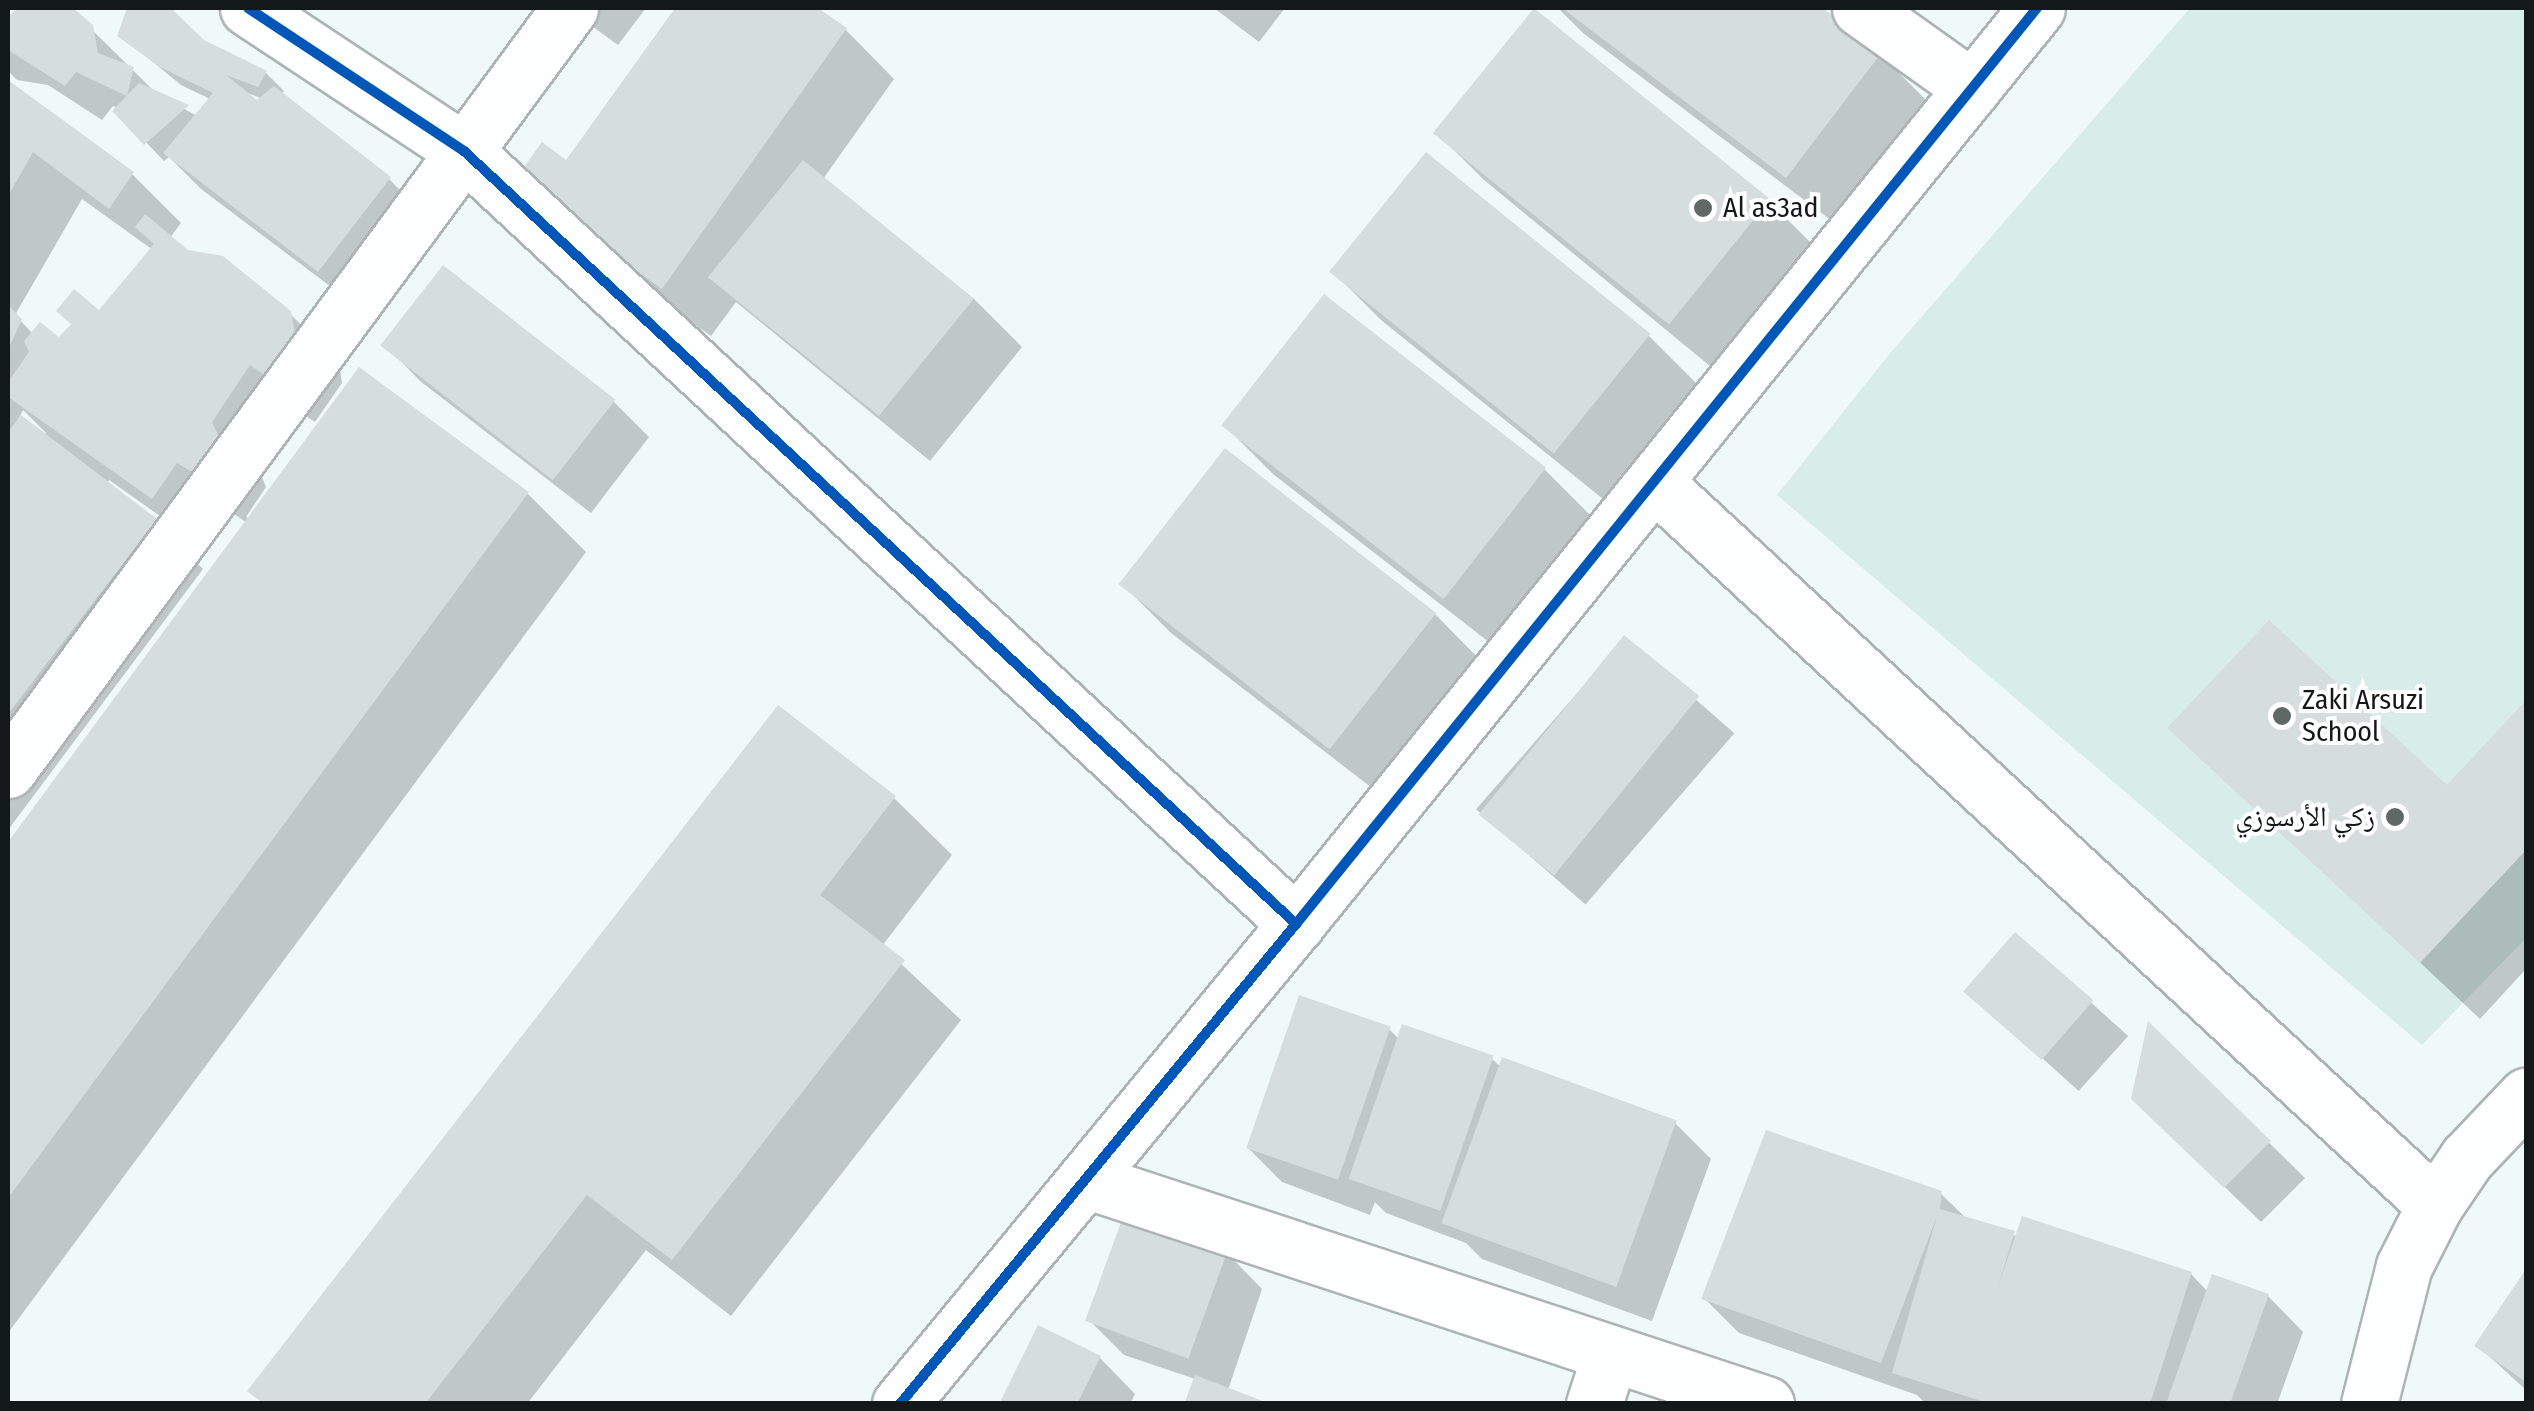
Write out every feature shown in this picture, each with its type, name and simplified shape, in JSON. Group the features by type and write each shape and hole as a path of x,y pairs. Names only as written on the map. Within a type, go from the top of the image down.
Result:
{"street":[{"path":"248,8 464,151 1296,924"},
{"path":"8,770 570,8"},
{"path":"1860,8 1972,88"},
{"path":"900,1404 1296,924 2037,8"},
{"path":"1654,482 2435,1205"},
{"path":"2369,1404 2404,1266 2435,1205 2467,1158 2520,1115"},
{"path":"1084,1180 1602,1379 1766,1404"}],"shaded area":[{"name":"Zaki Arsuzi School","path":"2190,8 2526,8 2526,938 2422,1045 1777,495 1891,352"}],"building":[{"path":"17,8 73,8 93,25 98,53 134,67 127,96 76,72 65,86 8,50 8,17"},
{"path":"127,8 171,8 204,40 267,71 258,87 226,75 257,100 274,86 391,177 318,272 163,153 213,93 160,67 117,36"},
{"path":"675,8 818,8 847,28 662,289 513,182 542,142 566,160"},
{"path":"1534,8 1770,199 1669,324 1433,133"},
{"path":"1562,8 1823,8 1882,52 1786,178"},
{"path":"8,80 134,172 109,209 33,152 8,196"},
{"path":"139,83 189,105 144,145 112,111"},
{"path":"1426,152 1651,334 1554,454 1329,272"},
{"path":"803,160 974,298 879,416 708,277"},
{"path":"145,214 188,250 223,256 291,311 295,334 266,376 250,365 212,422 219,437 194,473 177,463 152,499 8,397 8,382 29,352 24,341 40,322 59,337 71,324 56,311 74,289 99,310 154,244 135,227"},
{"path":"443,265 616,400 553,480 380,345"},
{"path":"1324,294 1546,468 1443,599 1221,426"},
{"path":"8,305 22,319 8,350"},
{"path":"359,367 529,492 8,1198 8,842"},
{"path":"21,415 157,519 8,714 8,432"},
{"path":"1225,448 1436,613 1330,749 1118,584"},
{"name":"زكي الأرسوزي","path":"2269,620 2447,785 2526,700 2526,850 2420,963 2167,728"},
{"path":"1624,635 1699,696 1554,876 1479,815"},
{"path":"778,705 896,796 820,895 905,960 672,1260 587,1195 425,1404 264,1404 247,1391"},
{"path":"2015,932 2093,1000 2042,1060 1963,992"},
{"path":"1299,995 1391,1027 1338,1180 1246,1148"},
{"path":"2148,1021 2271,1141 2224,1188 2131,1099"},
{"path":"1402,1024 1494,1056 1440,1211 1349,1179"},
{"path":"1502,1057 1677,1121 1616,1287 1441,1223"},
{"path":"1766,1130 1942,1191 1940,1209 2015,1231 1998,1287 2022,1216 2192,1272 2150,1404 1991,1404 1892,1373 1937,1216 1881,1363 1701,1299"},
{"path":"1124,1214 1227,1252 1188,1359 1085,1321"},
{"path":"2526,1269 2526,1382 2474,1346"},
{"path":"2212,1274 2269,1294 2230,1404 2166,1404"},
{"path":"1038,1325 1101,1356 1077,1404 999,1404"},
{"path":"1195,1375 1268,1403 1268,1404 1184,1404"}],"cycle path":[{"path":"248,8 464,151 1296,924"},
{"path":"900,1404 1296,924 2037,8"}],"place":[{"name":"Al as3ad","path":"1703,208"},
{"name":"Zaki Arsuzi School","path":"2282,716"},
{"name":"زكي الأرسوزي","path":"2395,817"}]}
